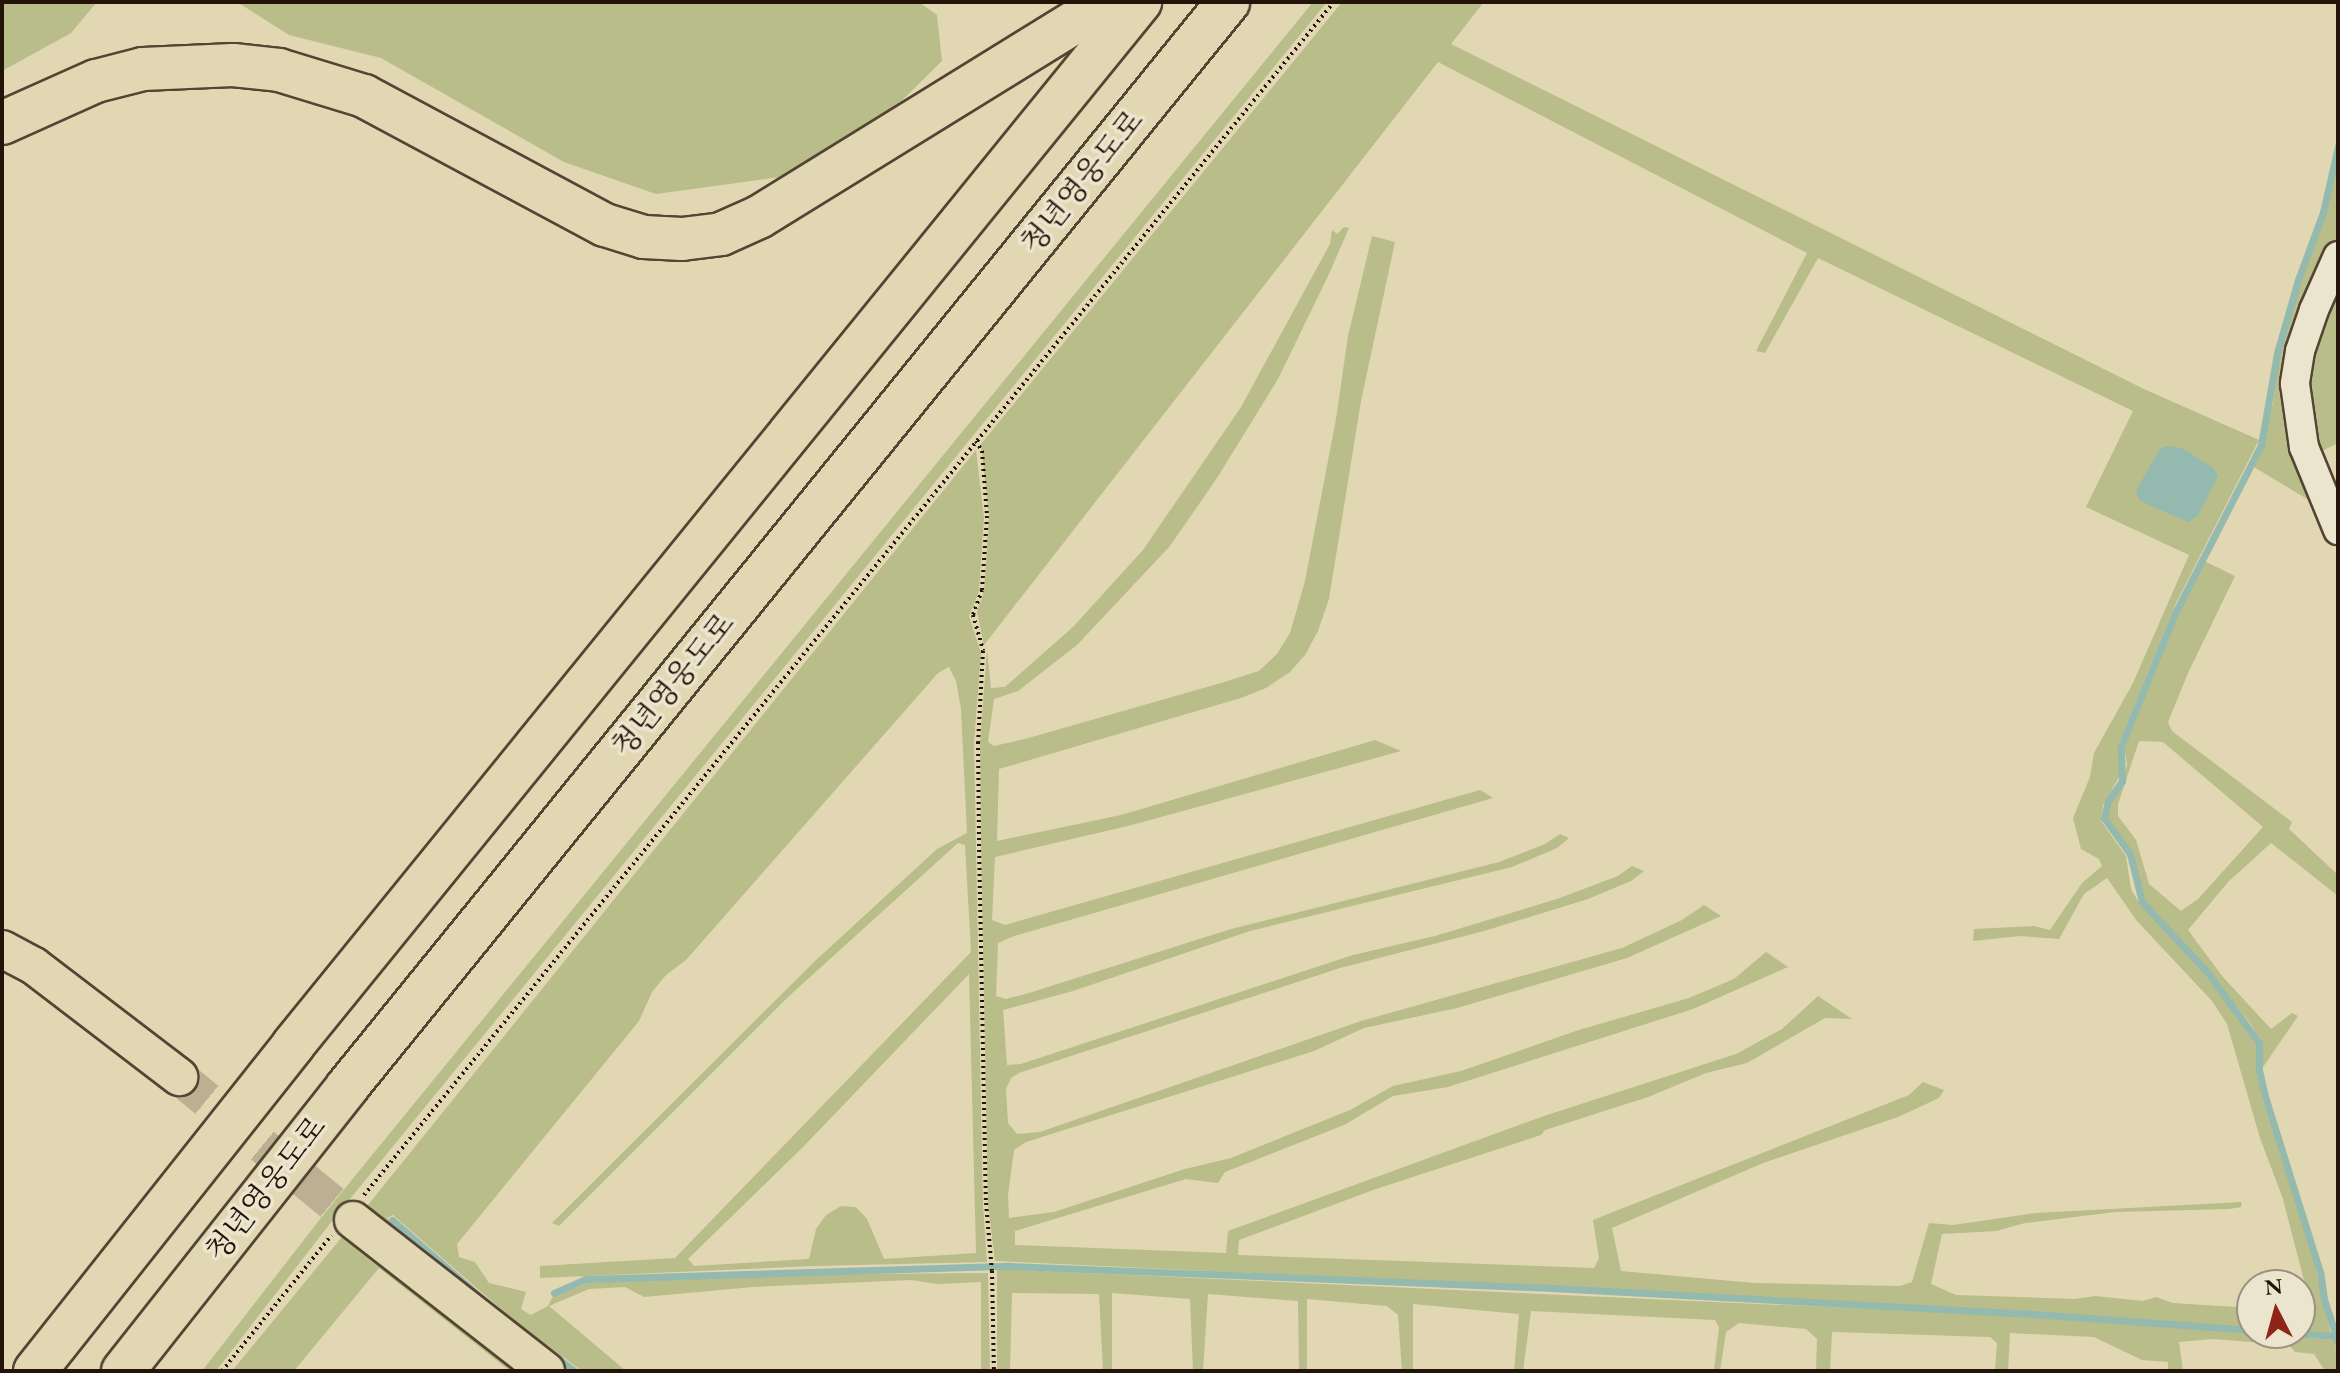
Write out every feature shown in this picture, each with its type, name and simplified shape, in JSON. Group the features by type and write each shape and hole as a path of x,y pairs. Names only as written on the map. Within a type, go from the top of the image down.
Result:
{"highway":[{"path":"2,123 96,81 143,69 233,65 279,70 364,96 605,225 644,237 682,239 721,234 759,217 1107,2"},
{"path":"35,1371 303,1033 1140,2"},
{"name":"청년영웅도로","path":"123,1371 347,1087 1228,2"}],"main road":[{"path":"2,949 34,966 179,1077"},
{"path":"350,1216 546,1371"}],"street":[{"path":"2338,256 2300,351 2295,384 2304,447 2338,530"}],"path":[{"path":"222,1371 1334,2"},
{"path":"976,441 982,451 987,516 982,590 973,615 983,651 978,742 979,858 986,1203 992,1271 994,1371"}],"green space":[{"path":"2,2 97,2 71,33 2,71"},
{"path":"237,2 919,2 937,15 942,61 884,118 787,176 656,194 564,162 381,58 289,35"},
{"path":"1313,2 1327,2 332,1221 216,1371 202,1371 324,1214"},
{"path":"1342,2 1484,2 1451,44 2144,389 2259,440 2176,603 2118,746 2122,772 2103,805 2101,821 2126,856 2131,889 2138,901 2201,970 2256,1041 2262,1098 2316,1269 2301,1269 2283,1199 2260,1138 2227,1024 2212,1001 2137,921 2107,878 2084,894 2059,939 2020,936 1973,941 1974,929 2034,926 2050,930 2082,883 2102,866 2099,859 2081,849 2073,818 2090,777 2094,753 2133,683 2189,555 2086,507 2133,411 1818,258 1765,353 1756,351 1807,253 1438,62 984,645 977,612 984,592 989,515 981,444","holes":["2166,446 2158,508 2140,501"]},
{"path":"2338,156 2338,241 2299,344 2327,511 2254,467 2273,403 2279,354 2300,281 2325,212"},
{"path":"1344,227 1349,228 1278,379 1217,478 1170,546 1077,645 1018,691 994,699 988,742 994,746 1025,739 1221,683 1259,671 1277,654 1290,633 1305,581 1336,419 1348,336 1372,236 1395,242 1361,401 1329,599 1318,631 1305,655 1290,672 1266,688 1241,698 999,769 997,841 1121,815 1375,740 1401,751 1132,825 995,857 992,920 1005,925 1480,790 1493,798 1014,936 998,943 996,996 1006,999 1029,993 1231,929 1499,862 1545,844 1560,834 1569,838 1557,848 1512,867 1250,931 1073,991 1003,1010 1007,1065 1021,1064 1353,955 1435,936 1557,899 1618,876 1632,866 1644,871 1631,881 1588,899 1484,931 1340,968 1019,1073 1011,1078 1006,1089 1008,1123 1017,1134 1040,1132 1361,1021 1622,948 1682,920 1704,905 1721,916 1627,958 1457,1008 1364,1028 1314,1051 1026,1142 1014,1150 1008,1195 1009,1218 1054,1212 1185,1169 1231,1158 1350,1110 1393,1086 1461,1071 1579,1030 1689,998 1734,979 1766,952 1788,967 1693,1009 1448,1087 1393,1096 1344,1125 1225,1172 1218,1183 1186,1179 1015,1231 1015,1245 1226,1253 1228,1231 1544,1116 1736,1054 1782,1029 1818,996 1852,1019 1825,1018 1747,1063 1706,1073 1648,1097 1373,1190 1239,1240 1238,1255 1594,1268 1599,1258 1593,1220 1909,1095 1923,1082 1944,1090 1939,1098 1898,1117 1763,1163 1612,1228 1621,1271 1754,1283 1900,1286 1912,1282 1929,1223 1953,1225 2036,1213 2242,1202 2241,1207 2229,1209 2115,1212 2025,1223 1996,1231 1942,1234 1931,1284 1956,1295 2075,1299 2095,1296 2143,1301 2156,1297 2173,1303 2236,1307 2236,1327 1686,1293 995,1261 988,1204 981,843 980,742 987,650 991,688 1005,687 1073,627 1143,550 1241,407 1330,244 1332,230 1337,234"},
{"path":"2338,289 2338,443 2318,453 2308,383 2323,328"},
{"path":"976,450 984,518 979,591 969,616 981,653 974,743 983,1205 987,1262 540,1278 540,1266 675,1258 971,952 965,845 958,843 788,997 559,1226 552,1223 815,961 937,849 967,833 961,709 956,681 949,667 938,673 686,960 666,975 652,992 639,1021 457,1244 459,1257 475,1262 489,1283 526,1292 521,1309 531,1315 548,1306 552,1298 587,1283 722,1275 988,1273 990,1371 981,1371 981,1282 938,1284 911,1280 753,1287 644,1297 625,1287 589,1289 549,1306 626,1371 582,1371 517,1323 393,1215 387,1218 566,1371 559,1371 364,1210","holes":["969,974 976,1253 884,1259 867,1219 856,1207 841,1206 826,1215 816,1229 809,1259 694,1266 688,1259 804,1146"]},
{"path":"2202,560 2235,576 2168,722 2172,731 2292,822 2289,829 2338,875 2338,896 2271,843 2228,882 2188,930 2222,976 2271,1029 2292,1013 2298,1016 2261,1070 2261,1043 2252,1026 2208,970 2144,901 2132,853 2107,818 2110,802 2124,781 2127,764 2124,746","holes":["2139,741 2163,742 2263,827 2198,899 2181,911 2149,884 2136,840 2118,816 2118,804"]},
{"path":"351,1226 530,1371 510,1371 379,1268 294,1371 232,1371"},
{"path":"997,1269 2043,1317 2236,1332 2236,1341 2179,1342 2183,1371 2168,1371 2168,1362 2142,1360 2094,1337 2010,1333 2008,1371 1995,1371 1997,1343 1990,1337 1832,1332 1830,1371 1816,1371 1817,1339 1806,1329 1739,1323 1726,1332 1720,1371 1714,1371 1719,1327 1715,1320 1531,1311 1523,1371 1514,1371 1519,1314 1413,1304 1413,1371 1402,1371 1398,1315 1387,1306 1307,1299 1307,1371 1299,1371 1298,1301 1208,1294 1203,1371 1193,1371 1190,1299 1112,1293 1112,1371 1103,1371 1099,1294 1012,1293 1010,1371 997,1371"},
{"path":"2316,1270 2331,1334 2316,1333"},
{"path":"2316,1339 2335,1340 2338,1371 2325,1371 2314,1354 2292,1349 2316,1349"}],"water":[{"path":"2166,446 2182,448 2213,468 2218,476 2198,516 2188,522 2140,501 2136,491 2159,450"}],"waterway":[{"path":"2336,1336 2324,1299 2320,1272 2265,1096 2259,1070 2259,1043 2207,972 2142,902 2130,854 2104,818 2108,801 2122,781 2121,746 2175,613 2261,445 2277,353 2298,280 2323,212 2338,146"},
{"path":"392,1220 493,1308"},
{"path":"554,1293 585,1279 1010,1266 1552,1288 2034,1314 2236,1329"},
{"path":"2316,1335 2336,1336 2338,1343"},
{"path":"553,1355 574,1371"}],"tunnel":[{"path":"179,1077 353,1220"}]}
